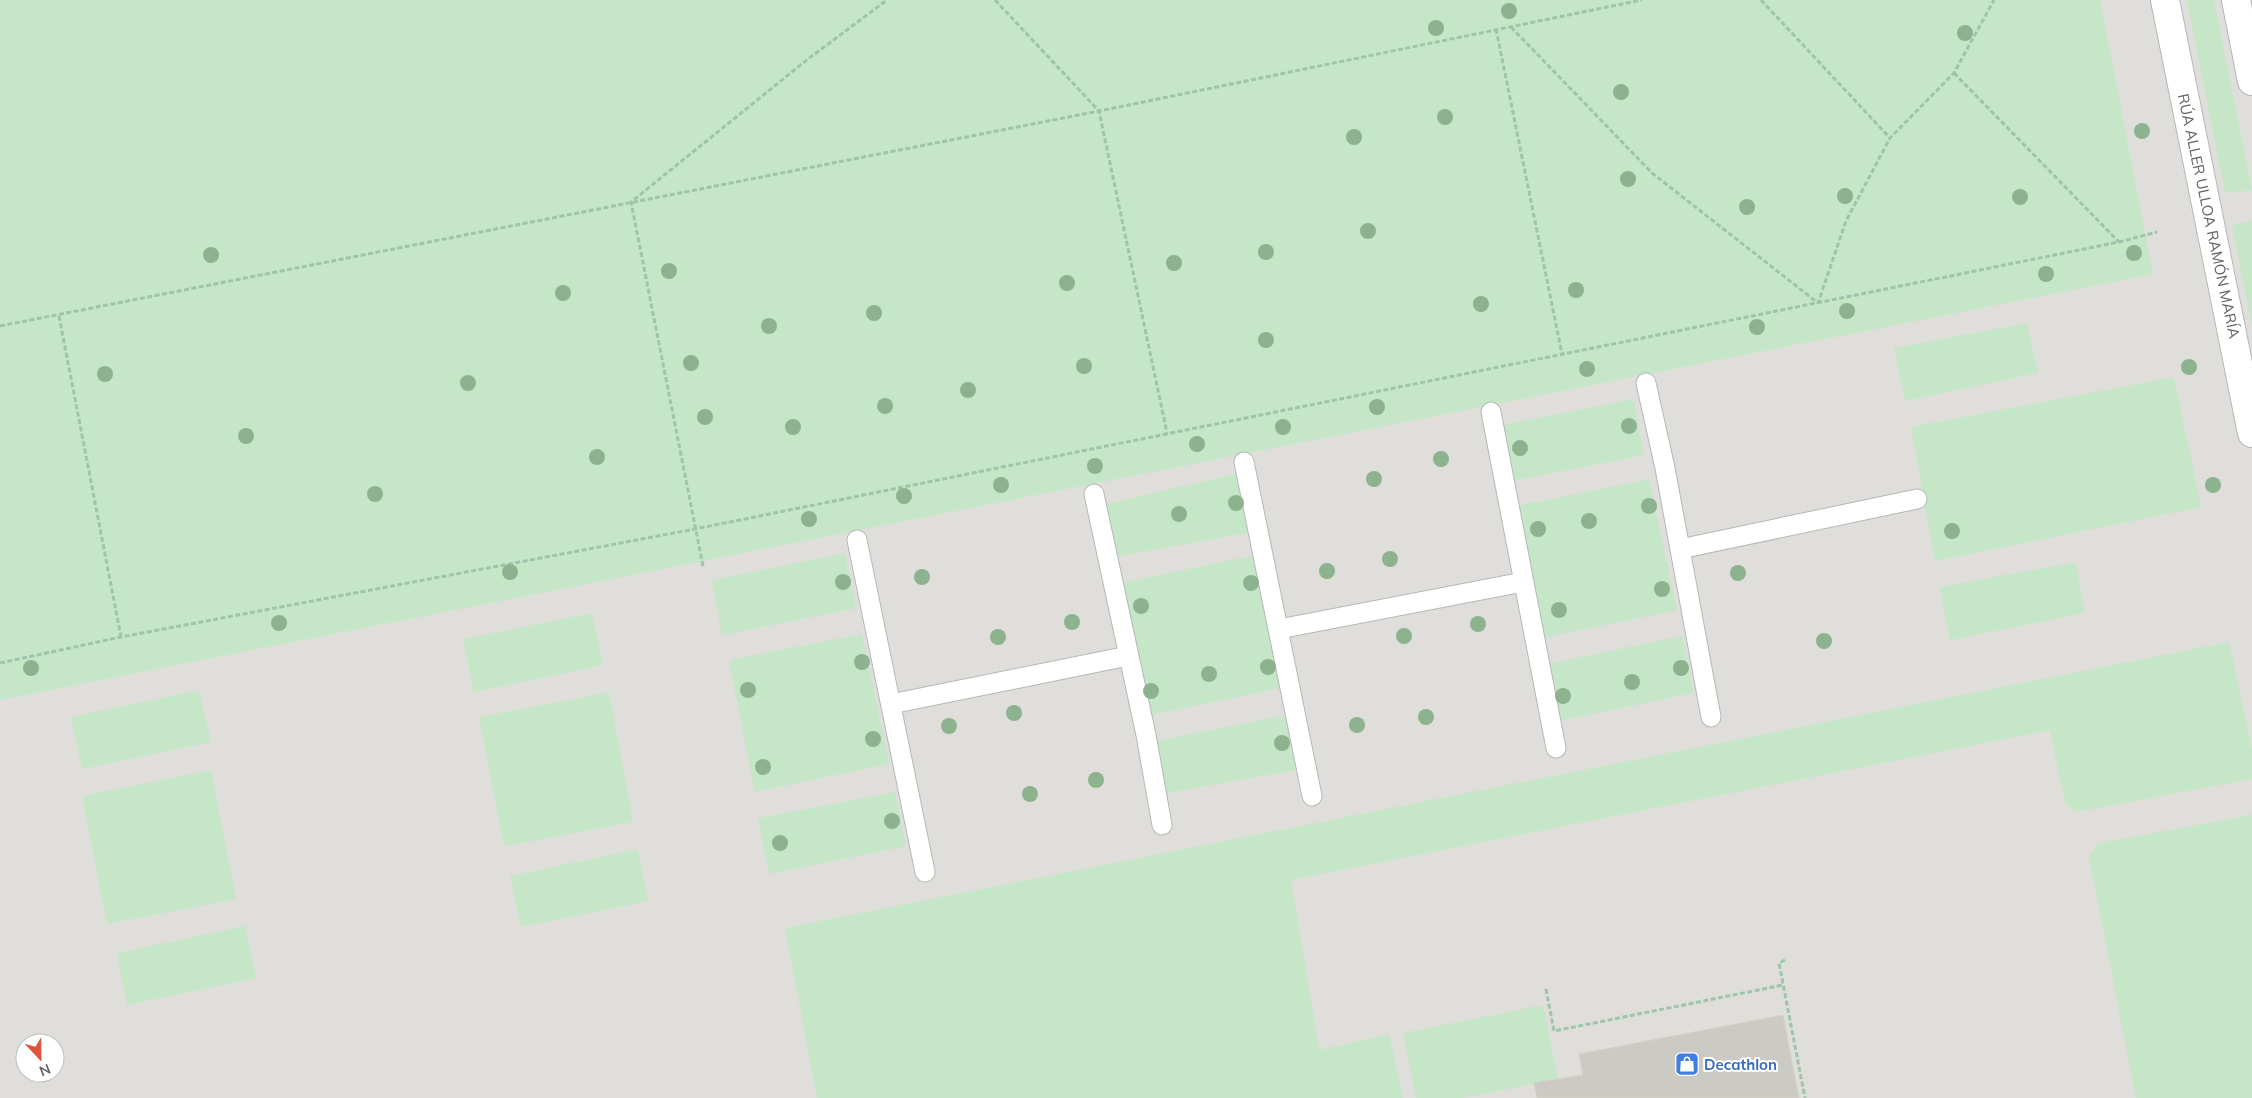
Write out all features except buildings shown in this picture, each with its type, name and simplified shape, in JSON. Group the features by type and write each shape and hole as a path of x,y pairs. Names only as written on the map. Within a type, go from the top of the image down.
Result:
{"street":[{"name":"RÚA ALLER ULLOA RAMÓN MARÍA","path":"2165,0 2252,433"},
{"path":"2236,0 2252,81"}],"lane":[{"path":"1646,383 1680,549 1711,717"},
{"path":"1491,412 1556,748"},
{"path":"1244,462 1312,796"},
{"path":"1094,494 1114,578 1162,825"},
{"path":"1680,549 1917,499"},
{"path":"857,540 925,872"},
{"path":"1279,629 1523,582"},
{"path":"891,704 1128,656"}],"path":[{"path":"631,202 808,58 887,0"},
{"path":"996,0 1099,111 1167,433"},
{"path":"0,326 59,316 1099,111 1642,0"},
{"path":"1761,0 1890,138"},
{"path":"1818,303 1846,221 1890,138 1954,73 1994,0"},
{"path":"1511,27 1652,173 1818,303"},
{"path":"1496,29 1562,354"},
{"path":"1954,73 2119,242"},
{"path":"631,202 703,566"},
{"path":"0,663 121,637 695,529 2119,242 2157,232"},
{"path":"59,316 121,637"},
{"path":"1786,960 1779,963 1804,1098"},
{"path":"1546,989 1554,1031 1783,986"}],"shaded area":[{"path":"0,0 2252,0 2252,1098 0,1098"}],"green space":[{"path":"0,0 2100,0 2153,274 0,700"},
{"path":"2187,0 2214,0 2252,190 2225,193"},
{"path":"2252,220 2252,327 2232,226"},
{"path":"2027,323 2038,373 1905,401 1894,348"},
{"path":"2174,377 2201,507 1935,561 1911,427"},
{"path":"1633,399 1644,455 1512,481 1501,425"},
{"path":"1240,473 1251,532 1116,557 1106,504"},
{"path":"1649,479 1677,610 1542,638 1517,506"},
{"path":"845,553 856,608 722,635 712,580"},
{"path":"1255,555 1281,688 1146,716 1121,583"},
{"path":"2076,562 2085,613 1950,640 1940,587"},
{"path":"592,613 603,665 474,692 463,639"},
{"path":"862,634 889,764 755,792 729,660"},
{"path":"1682,636 1694,693 1558,721 1547,664"},
{"path":"2229,642 2252,749 2252,779 2076,812 2065,804 2050,730 1291,880 1319,1050 1389,1034 1403,1098 817,1098 785,928"},
{"path":"199,690 211,742 82,769 71,717"},
{"path":"609,692 633,822 504,846 479,717"},
{"path":"1286,715 1296,770 1161,794 1151,742"},
{"path":"211,770 236,899 107,924 82,796"},
{"path":"895,792 906,846 769,874 758,818"},
{"path":"2252,815 2252,1098 2136,1098 2089,857 2098,843"},
{"path":"638,849 648,901 521,927 510,876"},
{"path":"245,926 256,978 127,1005 117,953"},
{"path":"1543,1005 1558,1079 1462,1098 1416,1098 1403,1033"}],"place":[{"name":"Decathlon","path":"1687,1064"}]}
